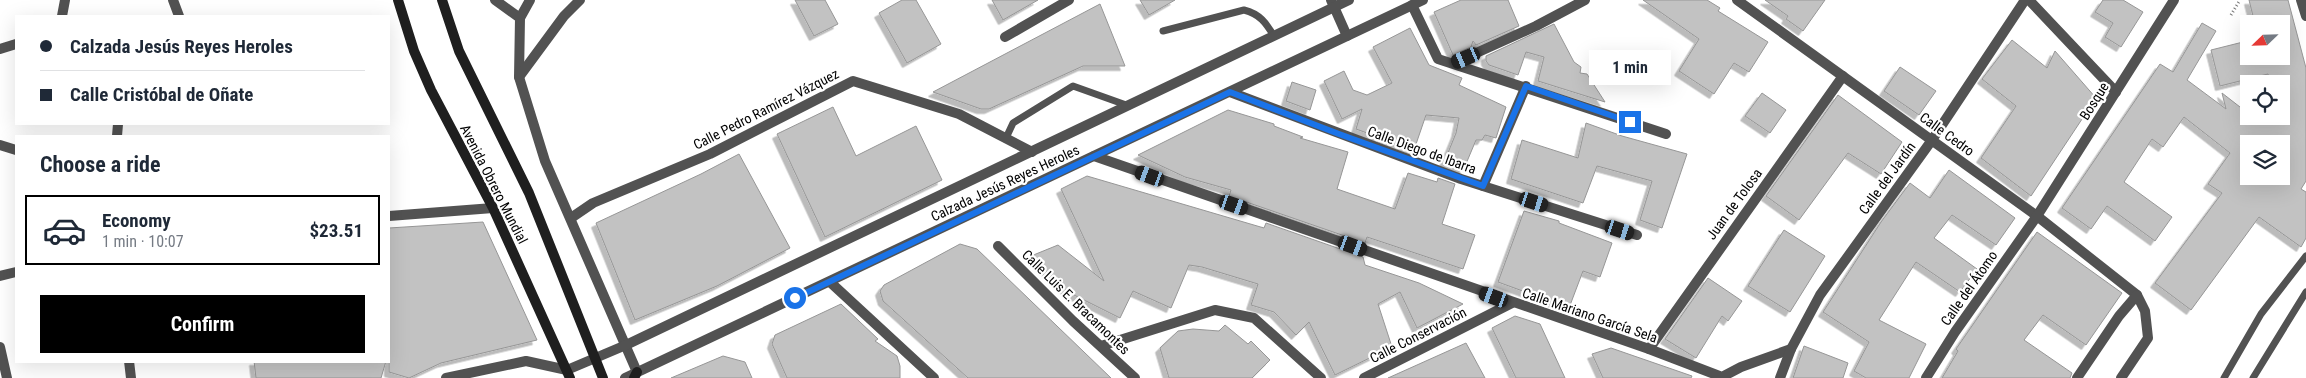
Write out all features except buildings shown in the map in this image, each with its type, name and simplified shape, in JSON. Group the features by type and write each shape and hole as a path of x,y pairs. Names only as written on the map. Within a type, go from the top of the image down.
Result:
{"main road":[{"name":"Avenida Obrero Mundial","path":"398,0 414,51 431,90 493,208 569,374"},
{"name":"Avenida Obrero Mundial","path":"442,0 465,65 529,193 603,378"}],"street":[{"path":"62,15 65,0"},
{"path":"173,0 179,15"},
{"path":"495,0 520,18"},
{"path":"530,0 520,18 519,77 545,161 626,345 636,375"},
{"path":"519,77 564,16 580,0"},
{"path":"1005,37 1069,0"},
{"name":"Calzada Jesús Reyes Heroles","path":"569,374 596,359 1274,36 1333,4 1349,0"},
{"name":"Calzada Jesús Reyes Heroles","path":"625,378 636,375 1423,0"},
{"path":"1454,63 1536,26 1585,0"},
{"name":"Calle Cedro","path":"1738,0 2037,216 2137,295"},
{"name":"Calle del Jardín","path":"1780,378 1792,349 1820,295 1932,140 2025,0"},
{"path":"2030,0 2116,92"},
{"name":"Bosque","path":"2037,216 2174,0"},
{"path":"2301,0 2306,16"},
{"path":"1333,4 1347,36"},
{"path":"1412,5 1438,59 1526,86 1666,134"},
{"path":"0,50 15,44"},
{"name":"Juan de Tolosa","path":"1649,350 1843,76"},
{"name":"Calle Pedro Ramírez Vázquez","path":"571,218 593,202 710,154 854,81 959,114 1032,152"},
{"path":"1483,186 1526,86"},
{"name":"Calle Diego de Ibarra","path":"1230,92 1348,138 1483,186 1637,235"},
{"path":"0,145 15,150"},
{"name":"Calle Mariano García Sela","path":"1094,156 1649,350 1721,378 1741,367 1792,349"},
{"path":"390,216 493,208"},
{"name":"Calle del Átomo","path":"1926,378 1954,332 2037,216"},
{"name":"Calle Luis E. Bracamontes","path":"998,246 1136,378"},
{"path":"0,276 15,272"},
{"path":"830,282 931,377"},
{"path":"2077,378 2119,316 2137,295 2145,311 2148,338 2121,378"},
{"name":"Calle Conservación","path":"1364,378 1512,303"},
{"path":"1101,346 1215,310 1254,318 1321,378"},
{"path":"0,347 7,378"},
{"path":"446,378 526,361 569,374"},
{"path":"129,363 131,378"}],"lane":[{"path":"1163,31 1244,10 1255,12 1264,20 1274,36"},
{"path":"1006,138 1014,122 1073,86 1129,106"},
{"path":"2224,378 2261,314 2306,256"},
{"path":"2253,378 2306,292"}],"path":[{"path":"2231,16 2240,0"}],"route":[{"path":"795,298 1230,92 1483,186 1526,86 1630,122"}]}
